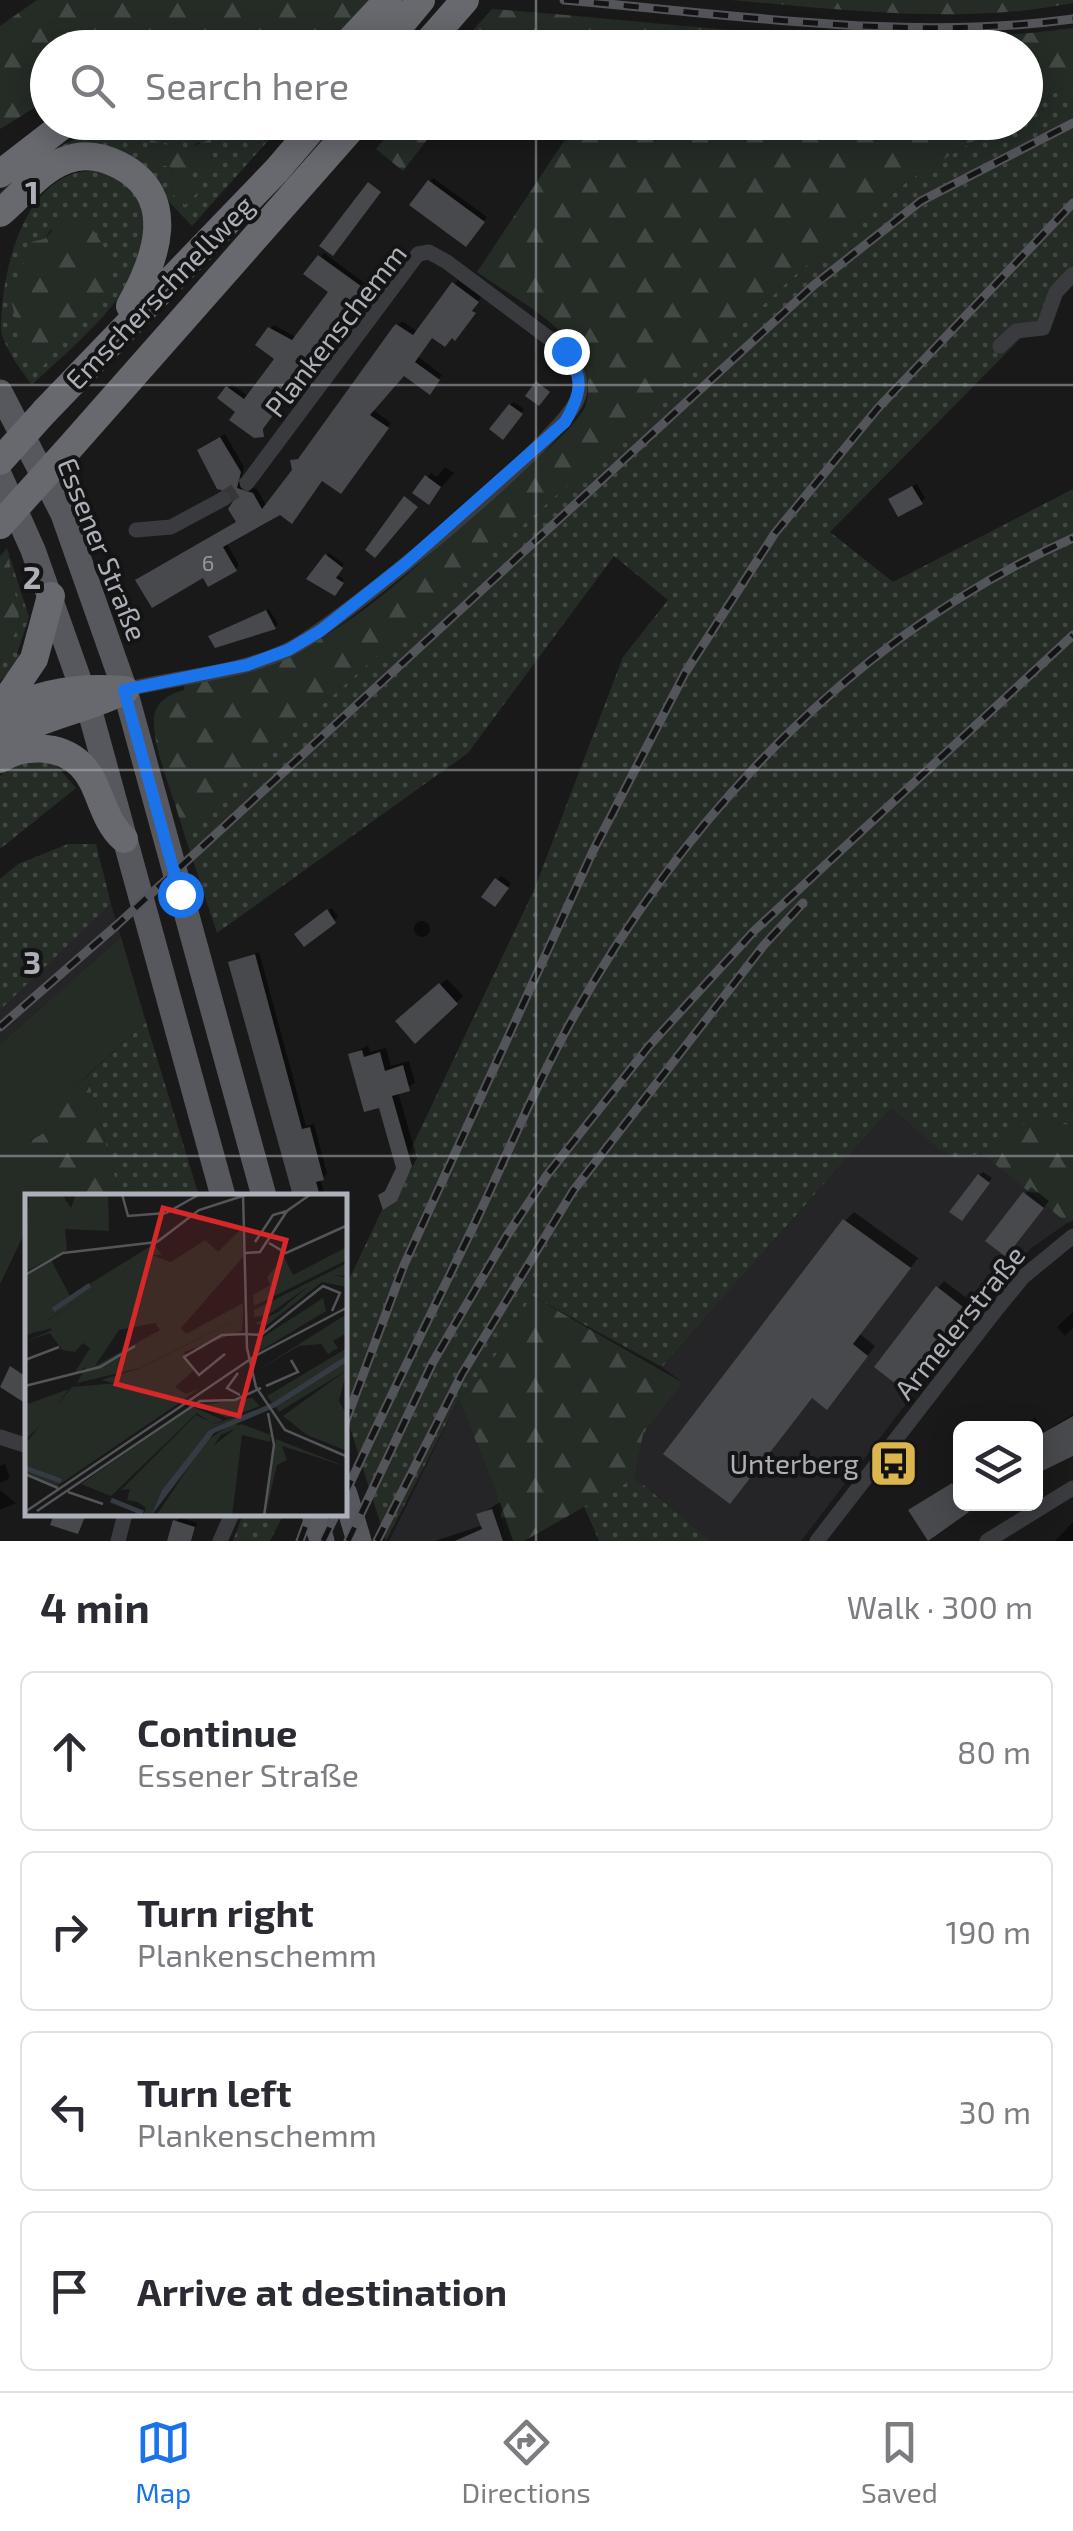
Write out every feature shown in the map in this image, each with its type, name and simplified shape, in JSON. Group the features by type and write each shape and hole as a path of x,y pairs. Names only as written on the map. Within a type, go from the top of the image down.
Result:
{"highway":[{"path":"360,30 388,0"},
{"path":"396,30 421,0"},
{"path":"439,30 465,0"},
{"path":"0,174 44,140"},
{"name":"Emscherschnellweg","path":"0,461 303,140"},
{"path":"0,525 341,140"},
{"path":"2,213 50,168 78,157 94,156 126,168 150,194 158,219 150,270 98,354"},
{"path":"0,711 34,659 51,596"},
{"path":"0,711 21,702 124,690"},
{"path":"0,742 85,697"},
{"path":"0,759 39,747 62,753 82,766 110,828 124,839"}],"main road":[{"name":"Essener Straße","path":"0,392 63,514 124,690 263,1194"},
{"path":"0,476 51,596 85,697 222,1194"},
{"path":"348,1504 359,1541"},
{"path":"315,1516 322,1541"}],"street":[{"name":"Plankenschemm","path":"124,690 247,665 288,650 320,631 406,563 565,422 581,386 576,366 566,351 447,262 428,252 418,254 247,483"},
{"path":"1000,346 1016,331 1044,328 1056,292 1073,274"},
{"path":"136,530 172,527 223,499"},
{"name":"Armelerstraße","path":"817,1541 996,1310 1024,1277 1073,1236"},
{"path":"0,1437 25,1445"},
{"path":"987,1541 1073,1488"},
{"path":"118,1541 125,1516"},
{"path":"220,1541 231,1516"},
{"path":"1004,1528 1016,1541"}],"shaded area":[{"path":"111,904 121,937 0,1044 0,1004"},
{"path":"891,1108 939,1150 959,1159 981,1153 1067,1223 1030,1249 997,1285 801,1541 711,1541 635,1478 643,1434 683,1383 662,1367"},
{"path":"459,1399 496,1492 506,1541 389,1541"}],"green space":[{"path":"37,0 372,0 346,30 30,30 30,110 0,129 0,26"},
{"path":"731,0 1073,3 1031,10 945,14"},
{"path":"492,9 733,30 473,30"},
{"path":"1073,28 1073,83 1043,100 1043,31"},
{"path":"1073,83 1073,285 830,532 893,582 1073,489 1073,1126 1033,1118 981,1153 959,1159 939,1150 891,1108 662,1367 532,1296 483,1376 459,1399 386,1541 348,1421 348,1282 534,890 623,657 668,600 614,556 468,753 217,933 183,830 796,274 909,180 976,140 1043,140 1043,100"},
{"path":"74,140 269,140 192,226 154,186 110,153 0,201 0,192 54,149","holes":["198,142 211,151 212,159 180,167 173,195 171,167"]},
{"path":"151,140 185,150 211,140 212,166 207,171 181,168 197,193 185,205 173,195 171,167 144,162 144,151"},
{"path":"383,140 427,140 403,171 376,149"},
{"path":"565,140 976,140 909,180 796,274 658,404 183,830 155,734 154,715 163,700 184,690 185,682 234,674 278,659 318,640 356,615 556,442 585,408 588,384 583,363 572,344 537,312 477,272"},
{"path":"99,172 128,187 137,198 146,225 143,252 113,305 32,385 1,332 5,282 11,256 33,207 49,188 69,176","holes":["52,228 25,354 21,325 44,239"]},
{"path":"64,221 88,222 108,253 108,288 43,366 25,354 11,300 31,242 44,239"},
{"path":"7,548 29,617 17,654 24,658 0,681 0,662 20,623"},
{"path":"7,548 20,623 0,662 0,556"},
{"path":"23,760 54,763 76,788 0,849 0,776"},
{"path":"68,844 96,844 111,904 0,1010 0,879 18,864"},
{"path":"121,937 146,1022 51,1108 45,1132 29,1141 67,1194 25,1194 25,1232 0,1284 0,1044"},
{"path":"146,1022 198,1194 119,1194 87,1076"},
{"path":"87,1076 119,1194 67,1194 28,1142 45,1132 50,1108"},
{"path":"1033,1118 1073,1126 1073,1221 1067,1223 981,1153"},
{"path":"532,1296 683,1383 643,1434 635,1478 524,1541 506,1541 496,1492 459,1399 483,1376"},
{"path":"635,1478 711,1541 599,1541 584,1506"},
{"path":"242,1516 283,1516 270,1541 233,1541"}],"building":[{"path":"428,180 485,222 466,247 409,205"},
{"path":"368,182 381,192 333,256 319,246"},
{"path":"318,255 365,289 313,360 316,367 307,368 263,429 264,437 254,438 229,420 235,412 217,398 226,386 244,399 274,359 255,345 268,327 292,340 328,292 303,274"},
{"path":"452,282 479,302 472,311 476,313 455,341 452,338 445,347 432,338 415,362 440,380 430,395 404,376 370,415 389,428 341,494 322,481 292,524 280,515 223,547 237,571 208,587 203,578 152,608 135,580 236,522 228,509 234,500 232,493 217,489 197,450 220,437 241,472 237,488 253,493 262,509 292,470 290,460 298,459 393,327 396,324 413,335"},
{"path":"536,381 550,392 539,406 525,396"},
{"path":"509,404 523,414 503,440 489,429"},
{"path":"425,475 441,487 429,505 412,493"},
{"path":"912,486 923,504 898,517 888,499"},
{"path":"404,496 418,507 375,558 365,550"},
{"path":"325,554 343,568 336,578 344,583 335,596 306,579"},
{"path":"266,610 276,629 215,648 208,636"},
{"path":"495,878 509,888 495,907 481,897"},
{"path":"327,909 336,923 304,947 294,934"},
{"path":"255,954 302,1129 310,1127 324,1180 316,1182 319,1194 292,1194 228,962"},
{"path":"439,983 458,1004 415,1044 395,1021"},
{"path":"362,1050 364,1057 380,1052 385,1071 403,1065 410,1091 392,1096 412,1166 397,1201 383,1210 378,1195 385,1191 396,1168 379,1108 364,1112 348,1054"},
{"path":"978,1174 990,1183 962,1221 949,1212"},
{"path":"1023,1192 1044,1208 1006,1257 985,1241"},
{"path":"843,1219 911,1268 853,1344 868,1356 827,1410 812,1398 730,1504 663,1454"},
{"path":"936,1286 967,1310 905,1391 874,1367"},
{"path":"10,1366 25,1376 25,1403 0,1387"},
{"path":"1073,1416 1073,1456 1043,1471 1043,1433"},
{"path":"952,1483 953,1511 969,1512 928,1541 908,1510"},
{"path":"492,1509 503,1541 455,1541 482,1529 476,1514"},
{"path":"53,1516 85,1516 78,1534 50,1525"},
{"path":"173,1520 195,1527 191,1541 167,1541"}],"tunnel":[{"path":"223,499 247,483"}],"railway":[{"path":"564,0 883,27 946,28 1073,19"},
{"path":"1043,138 1073,123"},
{"path":"0,1027 117,925 814,285 921,201 1040,140"},
{"path":"348,1415 404,1265 593,851 685,673 775,533 878,408 1073,203"},
{"path":"348,1488 560,1041 619,941 670,869 725,800 785,736 850,677 920,624 994,577 1073,538"},
{"path":"348,1541 433,1362 506,1237 547,1175 649,1046 754,931 1073,635"},
{"path":"377,1541 462,1374 573,1191 764,945 803,903"},
{"path":"300,1541 309,1516"},
{"path":"323,1541 335,1516"}],"place":[{"name":"Unterberg","path":"894,1463"}],"route":[{"path":"180,894 124,690 247,665 288,650 348,610 565,422 581,386 576,366 566,351"}]}
